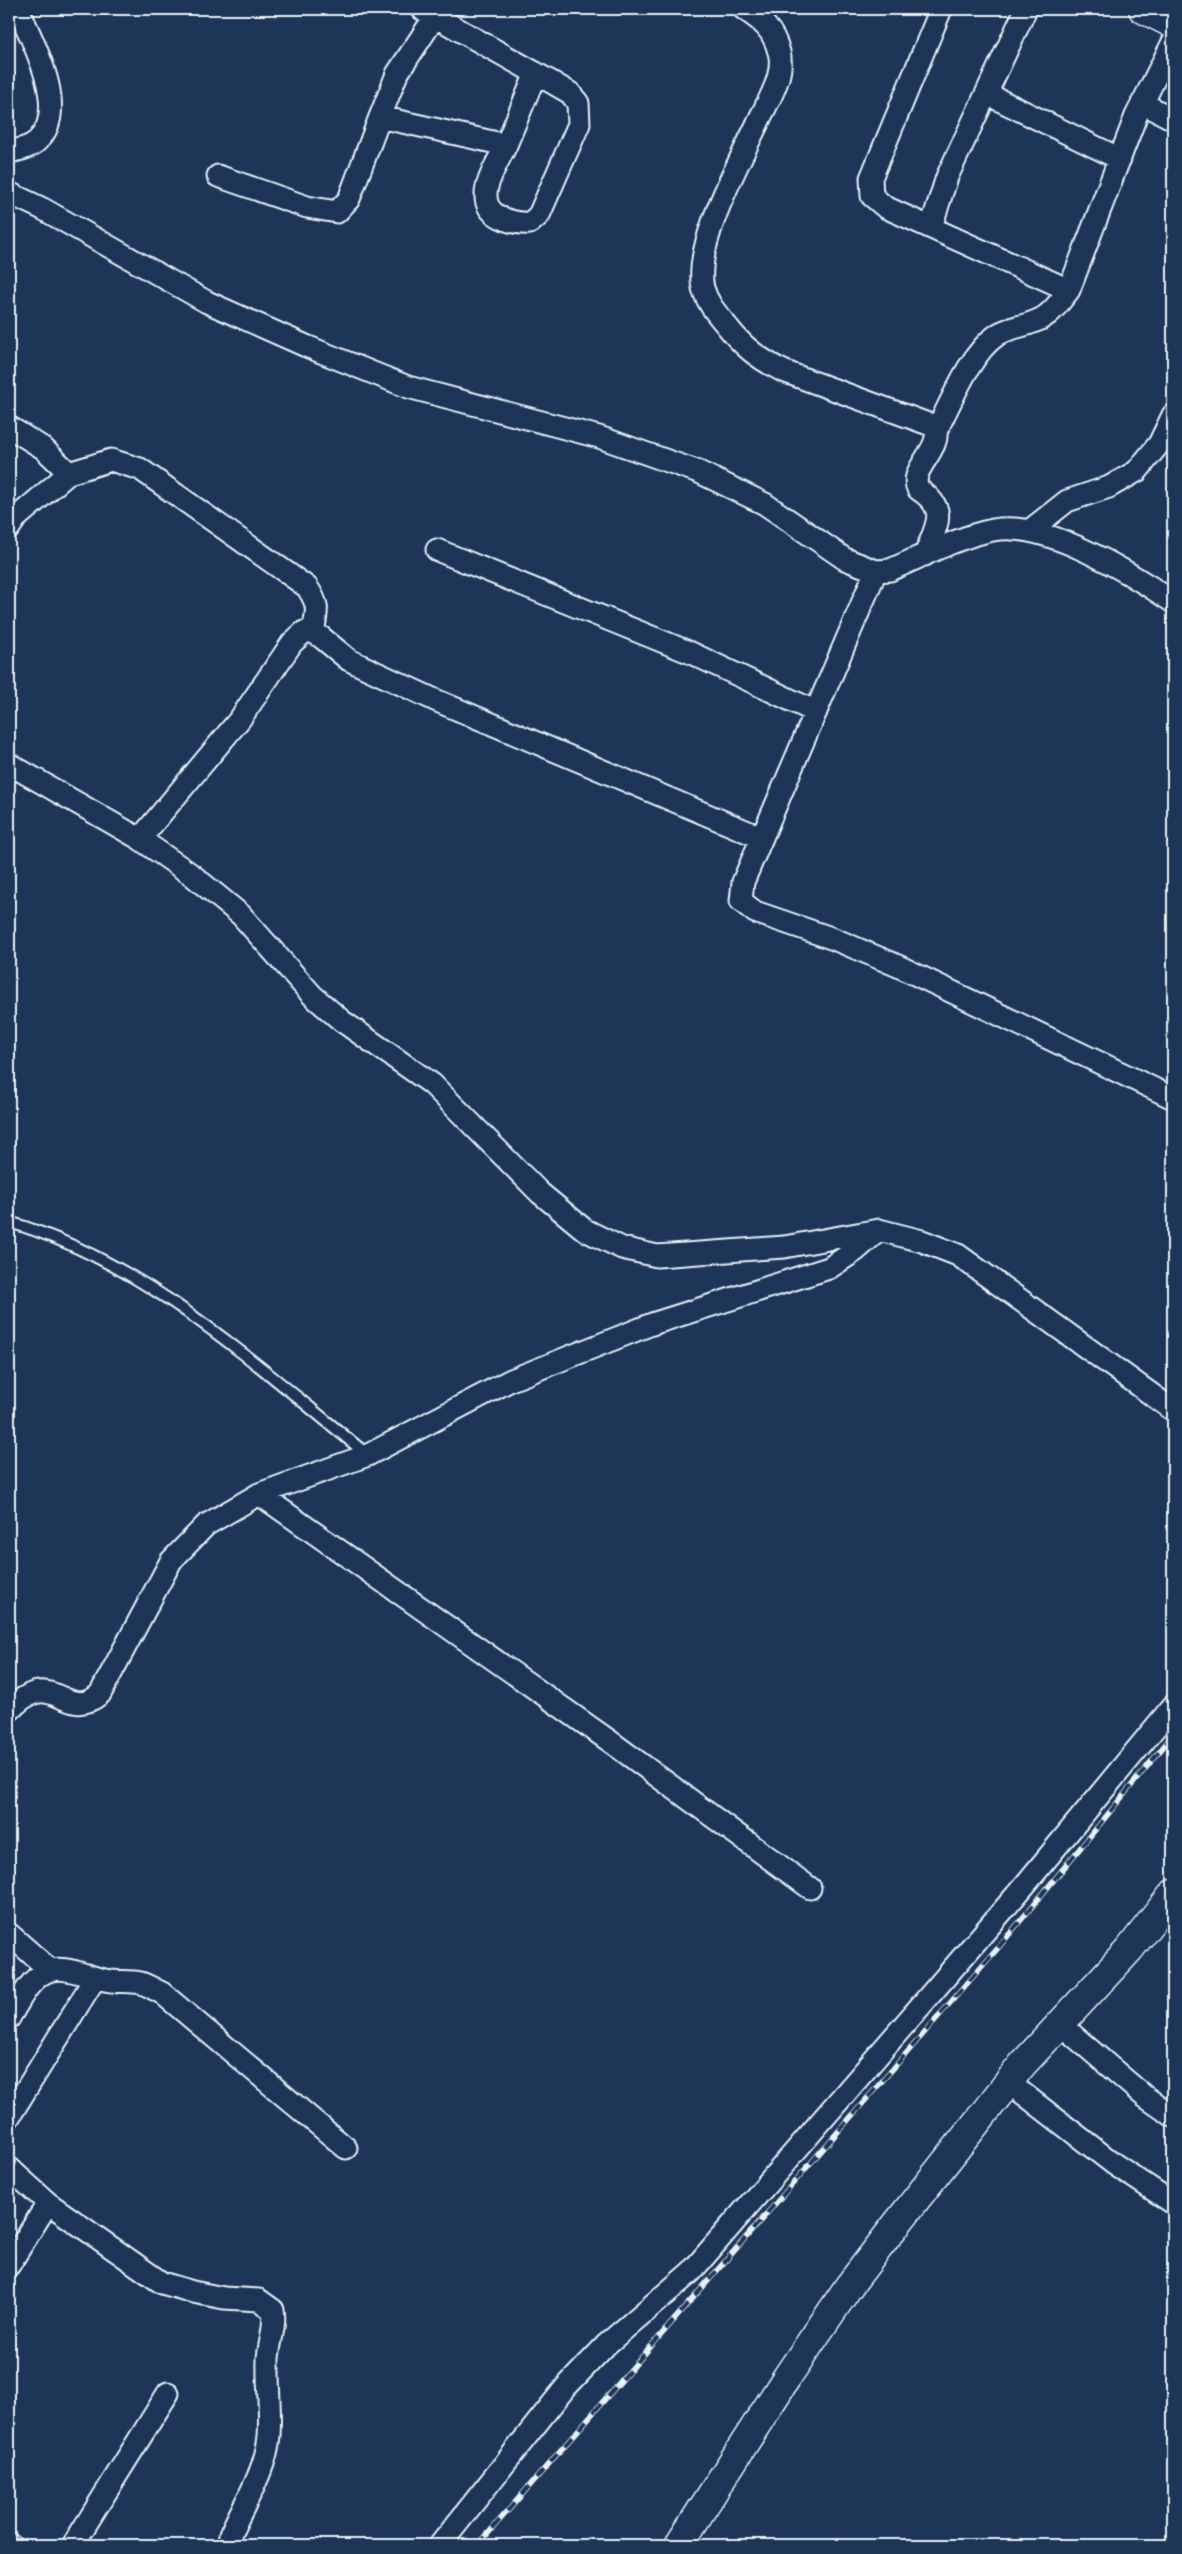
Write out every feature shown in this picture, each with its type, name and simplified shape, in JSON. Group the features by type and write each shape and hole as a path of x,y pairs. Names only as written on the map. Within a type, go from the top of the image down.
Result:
{"main road":[{"path":"679,2545 746,2440 849,2286 1008,2082 1129,1950 1173,1894"}],"street":[{"path":"9,152 37,141 46,127 50,113 50,97 40,56 18,9"},
{"path":"744,9 767,25 779,53 777,82 713,221 702,265 703,287 710,305 742,345 760,360 932,424 936,431"},
{"path":"941,9 871,178 870,188 872,196 885,207 1070,290"},
{"path":"931,227 947,177 1026,9"},
{"path":"218,176 307,207 337,212 349,199 397,74 432,11 536,73 570,94 578,103 580,112 579,124 543,206 536,219 530,222 510,221 490,210 487,205 486,189 536,73"},
{"path":"925,555 936,524 938,512 932,498 918,489 916,480 935,441 936,431 972,365 986,345 1008,329 1038,321 1050,312 1070,290 1142,103 1164,20"},
{"path":"987,94 1120,159"},
{"path":"1142,103 1173,119"},
{"path":"380,117 506,145"},
{"path":"9,193 43,209 207,302 306,346 408,387 598,438 700,472 765,504 845,559 876,571 890,570 994,530 1029,531 1042,533 1136,576 1173,602"},
{"path":"1029,531 1067,502 1109,487 1137,471 1159,444 1173,415"},
{"path":"9,427 44,448 69,473"},
{"path":"9,528 16,518 69,473 111,460 140,469 307,587 316,599 318,608 313,632"},
{"path":"437,550 682,649 816,712"},
{"path":"876,571 762,838 740,892 741,901 755,912 834,939 898,966 1173,1098"},
{"path":"140,839 240,719 292,643 304,632 313,632 349,660 435,700 762,838"},
{"path":"9,764 140,839 192,875 241,915 313,996 342,1021 432,1084 540,1193 585,1230 622,1248 657,1256 784,1247 879,1230 922,1241 958,1255 1173,1410"},
{"path":"9,1711 21,1698 40,1690 80,1703 92,1701 100,1694 171,1561 206,1525 258,1494 368,1455 511,1380 652,1324 828,1268 856,1251 879,1230"},
{"path":"258,1494 611,1742 810,1888"},
{"path":"440,2545 565,2388 607,2344 691,2272 1024,1886 1173,1706"},
{"path":"9,1934 50,1970"},
{"path":"9,2018 33,1982 41,1974 50,1970 62,1970 95,1978 144,1984 162,1993 346,2148"},
{"path":"9,2116 95,1978"},
{"path":"1060,2024 1144,2096 1173,2116"},
{"path":"1008,2082 1114,2164 1173,2203"},
{"path":"9,2168 48,2203 162,2283 224,2298 260,2300 273,2310 274,2317 269,2342 269,2436 262,2467 233,2528 229,2545"},
{"path":"9,2265 48,2203"},
{"path":"73,2545 168,2393"}],"lane":[{"path":"9,1222 44,1232 107,1262 182,1309 368,1455"}],"railway":[{"path":"478,2545 998,1948 1173,1735"}]}
